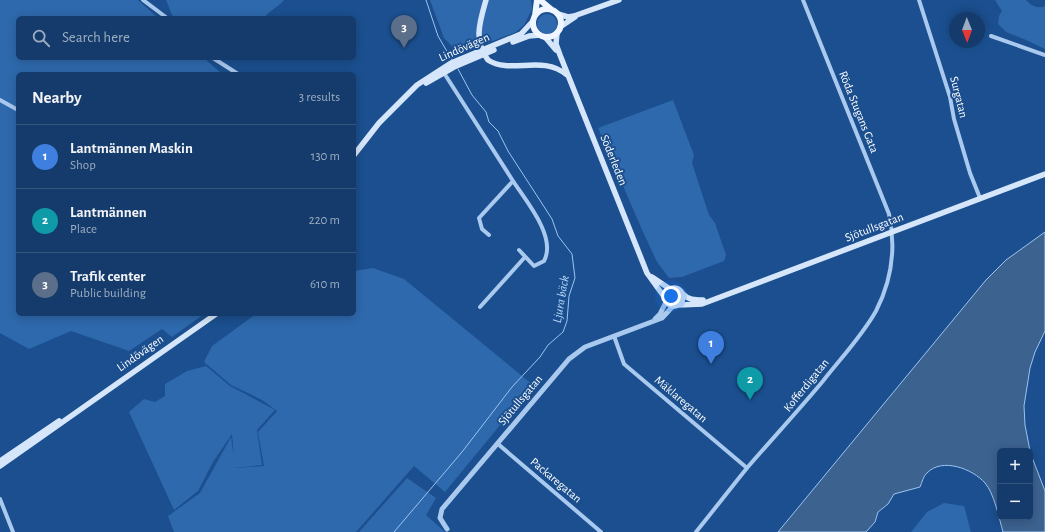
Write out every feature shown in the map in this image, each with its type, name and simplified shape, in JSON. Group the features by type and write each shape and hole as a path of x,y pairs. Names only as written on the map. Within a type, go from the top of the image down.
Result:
{"main road":[{"path":"486,0 478,31 483,52 492,62 501,65 546,66 557,69 568,77"},
{"path":"537,0 534,19 535,29 542,36 551,36 581,15 619,0"},
{"path":"540,0 558,14 568,17 581,15"},
{"path":"534,19 542,10 552,10"},
{"path":"558,14 560,18 558,30"},
{"name":"Lindövägen","path":"356,151 379,123 417,85 455,64 525,32 534,19"},
{"name":"Söderleden","path":"558,30 556,44 568,77 647,273 666,300"},
{"name":"Lindövägen","path":"483,52 529,36 542,36"},
{"name":"Söderleden","path":"542,36 553,44 560,55"},
{"name":"Lindövägen","path":"406,96 455,64"},
{"name":"Sjötullsgatan","path":"676,305 702,304 1045,174"},
{"path":"647,273 659,283 670,289 677,288 681,292 682,298 676,305 666,300 666,292 670,289"},
{"name":"Sjötullsgatan","path":"681,292 686,298 694,300 710,300"},
{"name":"Lindövägen","path":"0,466 76,411 213,316"},
{"name":"Lindövägen","path":"0,461 62,418 76,411"}],"street":[{"path":"143,0 164,16"},
{"name":"Röda Stugans Gata","path":"803,0 886,206 893,232"},
{"name":"Surgatan","path":"919,0 950,97 954,119 970,173 980,198"},
{"path":"991,36 1045,55"},
{"path":"216,60 235,72"},
{"path":"444,72 541,227 547,242 548,250 544,261 534,266 519,250"},
{"path":"0,100 16,109"},
{"path":"489,235 482,229 479,218 513,181"},
{"name":"Kofferdigatan","path":"696,532 747,468 851,347 876,311 890,274 893,254 893,232"},
{"path":"480,307 525,257"},
{"path":"654,320 660,314 666,300"},
{"name":"Sjötullsgatan","path":"450,530 440,518 440,513 568,359 585,347 662,318 676,305"},
{"name":"Mäklaregatan","path":"614,336 624,364 747,468"},
{"name":"Packaregatan","path":"498,444 602,532"},
{"path":"0,499 13,532"}],"shaded area":[{"path":"0,0 138,0 156,16 16,16 16,60 206,60 220,72 16,72 16,316 201,316 172,337 162,329 129,351 71,331 29,349 0,333"},
{"path":"166,0 284,0 266,16 172,15"},
{"path":"430,0 531,0 532,9 524,25 516,32 465,52 455,49 444,38"},
{"path":"995,0 1026,0 1035,6 1045,6 1045,49 1006,32 998,24 999,16 1002,11"},
{"path":"547,14 554,17 557,24 554,31 547,34 540,31 537,24 540,17"},
{"path":"673,100 694,155 692,163 709,215 715,223 726,255 724,261 682,277 669,278 657,262 598,128"},
{"path":"1045,232 1045,331 1035,352 1030,368 1024,406 1025,425 1029,448 997,448 997,510 988,487 980,478 965,469 949,465 933,468 924,476 920,487 894,494 888,504 878,512 875,522 866,532 778,532 986,280 1006,260"},
{"path":"373,268 404,279 533,385 445,492 414,466 356,532 174,532 168,516 200,493 231,437 234,458 232,434 213,462 198,491 174,510 129,412 144,399 155,402 165,396 165,384 187,371 206,366 230,386 275,410 257,430 262,465 234,468 264,466 258,432 277,411 262,400 231,385 204,362 212,346 253,316 356,316 356,271"},
{"path":"1033,460 1045,491 1045,532 1003,532 1000,520 1033,520"},
{"path":"407,478 436,498 426,515 445,532 359,532"},
{"path":"944,503 964,506 971,532 911,532 927,512"}],"waterway":[{"name":"Ljura bäck","path":"426,0 438,36 452,60"},
{"name":"Ljura bäck","path":"394,532 462,452 512,387 540,357 548,345 563,332 567,321 569,296 575,278 572,254 558,236 552,219 508,151 498,131 489,122 486,112 472,95 458,69"}],"place":[{"name":"Trafik center","path":"404,48"},
{"name":"Lantmännen Maskin","path":"711,364"},
{"name":"Lantmännen","path":"750,400"}]}
